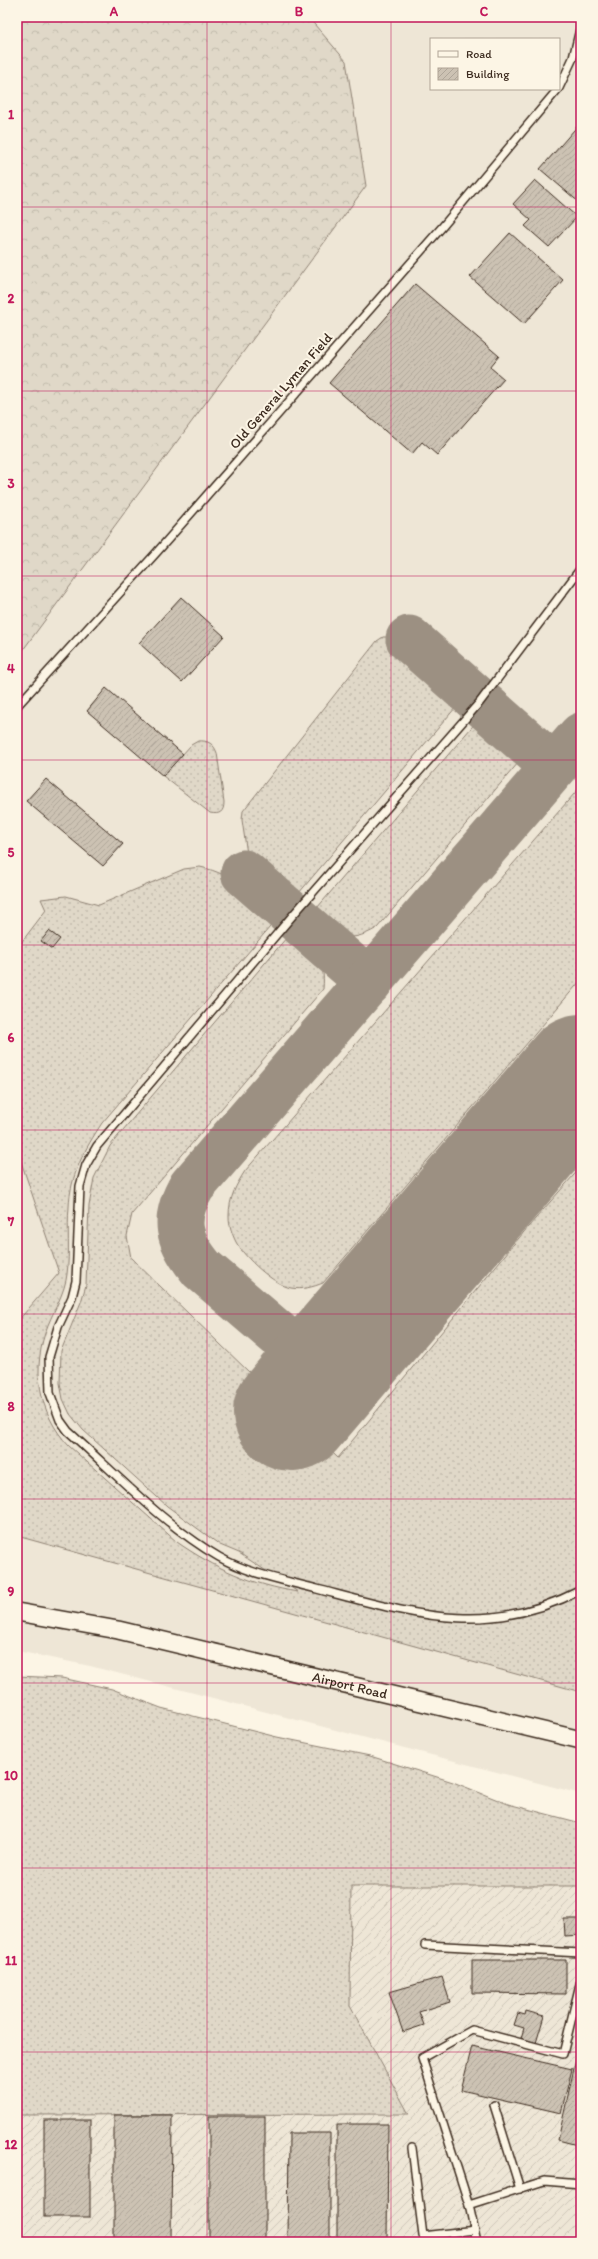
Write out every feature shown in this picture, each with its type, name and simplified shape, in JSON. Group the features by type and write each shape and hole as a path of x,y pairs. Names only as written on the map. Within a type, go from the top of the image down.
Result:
{"street":[{"name":"Airport Road","path":"17,1612 118,1630 581,1740"}],"lane":[{"name":"Old General Lyman Field","path":"560,86 573,58 581,25"},
{"name":"Old General Lyman Field","path":"17,706 157,552 438,232 557,90"},
{"path":"581,568 480,702 273,939 97,1146 86,1165 80,1186 76,1281 72,1297 55,1337 49,1357 48,1375 50,1393 55,1409 68,1431 189,1537 220,1558 247,1570 382,1606 440,1618 470,1619 506,1616 563,1600 581,1590"},
{"path":"425,1945 581,1953"},
{"path":"477,2242 468,2205 422,2058 472,2030 564,2054 581,1980"},
{"path":"494,2105 520,2189"},
{"path":"412,2148 423,2236 475,2230"},
{"path":"468,2205 544,2181 581,2184"}],"shaded area":[{"path":"17,17 581,17 581,1794 90,1666 17,1651"},
{"path":"351,1886 581,1886 581,2242 17,2242 17,2115 408,2114 350,2006"}],"green space":[{"path":"17,17 308,17 346,61 366,186 17,658"},
{"path":"383,637 389,637 393,640 456,707 293,900 264,876 247,854 242,820 243,811 377,641"},
{"path":"477,721 517,757 519,762 377,928 357,936 349,937 334,933 311,915"},
{"path":"198,741 210,743 217,753 224,802 221,812 216,814 210,813 163,776 191,745"},
{"path":"581,786 581,980 323,1283 307,1288 295,1289 276,1282 260,1270 240,1248 230,1226 230,1203 236,1187 245,1171"},
{"path":"200,867 223,875 242,887 276,920 102,1123 84,1153 75,1173 70,1195 68,1215 68,1266 66,1281 62,1294 48,1325 40,1357 40,1389 50,1419 58,1433 69,1446 177,1542 205,1560 234,1574 265,1585 298,1592 239,1553 220,1545 167,1506 83,1430 70,1414 63,1399 60,1383 61,1351 81,1302 86,1285 89,1206 94,1178 110,1146 293,930 313,949 317,955 323,970 323,989 132,1214 127,1236 131,1258 338,1458 528,1227 581,1167 581,1599 577,1602 581,1601 581,1692 17,1536 17,1322 59,1273 17,1150 17,948 46,910 41,899 66,896 99,905 184,869"},
{"path":"17,1676 62,1678 112,1689 161,1708 277,1737 370,1756 453,1782 508,1804 581,1823 581,1886 351,1886 350,2006 409,2114 17,2115"}],"building":[{"path":"581,122 581,204 540,169"},
{"path":"535,180 577,217 549,247 525,226 531,220 513,204"},
{"path":"510,233 563,280 524,324 470,277"},
{"path":"415,284 499,356 490,367 504,379 437,455 422,442 412,454 329,383"},
{"path":"181,597 224,636 182,682 139,643"},
{"path":"106,688 183,754 163,776 87,711"},
{"path":"46,779 123,844 103,866 26,801"},
{"path":"49,931 60,939 52,949 41,941"},
{"path":"564,1919 581,1919 581,1935 565,1936"},
{"path":"472,1960 566,1960 566,1994 472,1993"},
{"path":"442,1977 450,2002 419,2012 424,2025 403,2032 389,1992"},
{"path":"526,2011 544,2016 536,2043 521,2038 524,2028 514,2025 518,2013 525,2015"},
{"path":"581,2037 581,2146 558,2140"},
{"path":"472,2046 572,2069 561,2113 461,2090"},
{"path":"114,2115 172,2115 171,2242 114,2242"},
{"path":"209,2116 265,2116 265,2242 209,2242"},
{"path":"44,2120 90,2120 90,2217 44,2217"},
{"path":"337,2124 388,2124 387,2242 337,2242"},
{"path":"289,2133 330,2133 330,2242 288,2242"}],"taxiway":[{"path":"409,639 554,767"},
{"path":"325,1374 202,1269 194,1259 183,1239 180,1229 182,1209 186,1198 192,1186 581,736"},
{"path":"244,873 369,982"}],"runway":[{"path":"292,1412 581,1073"}]}
